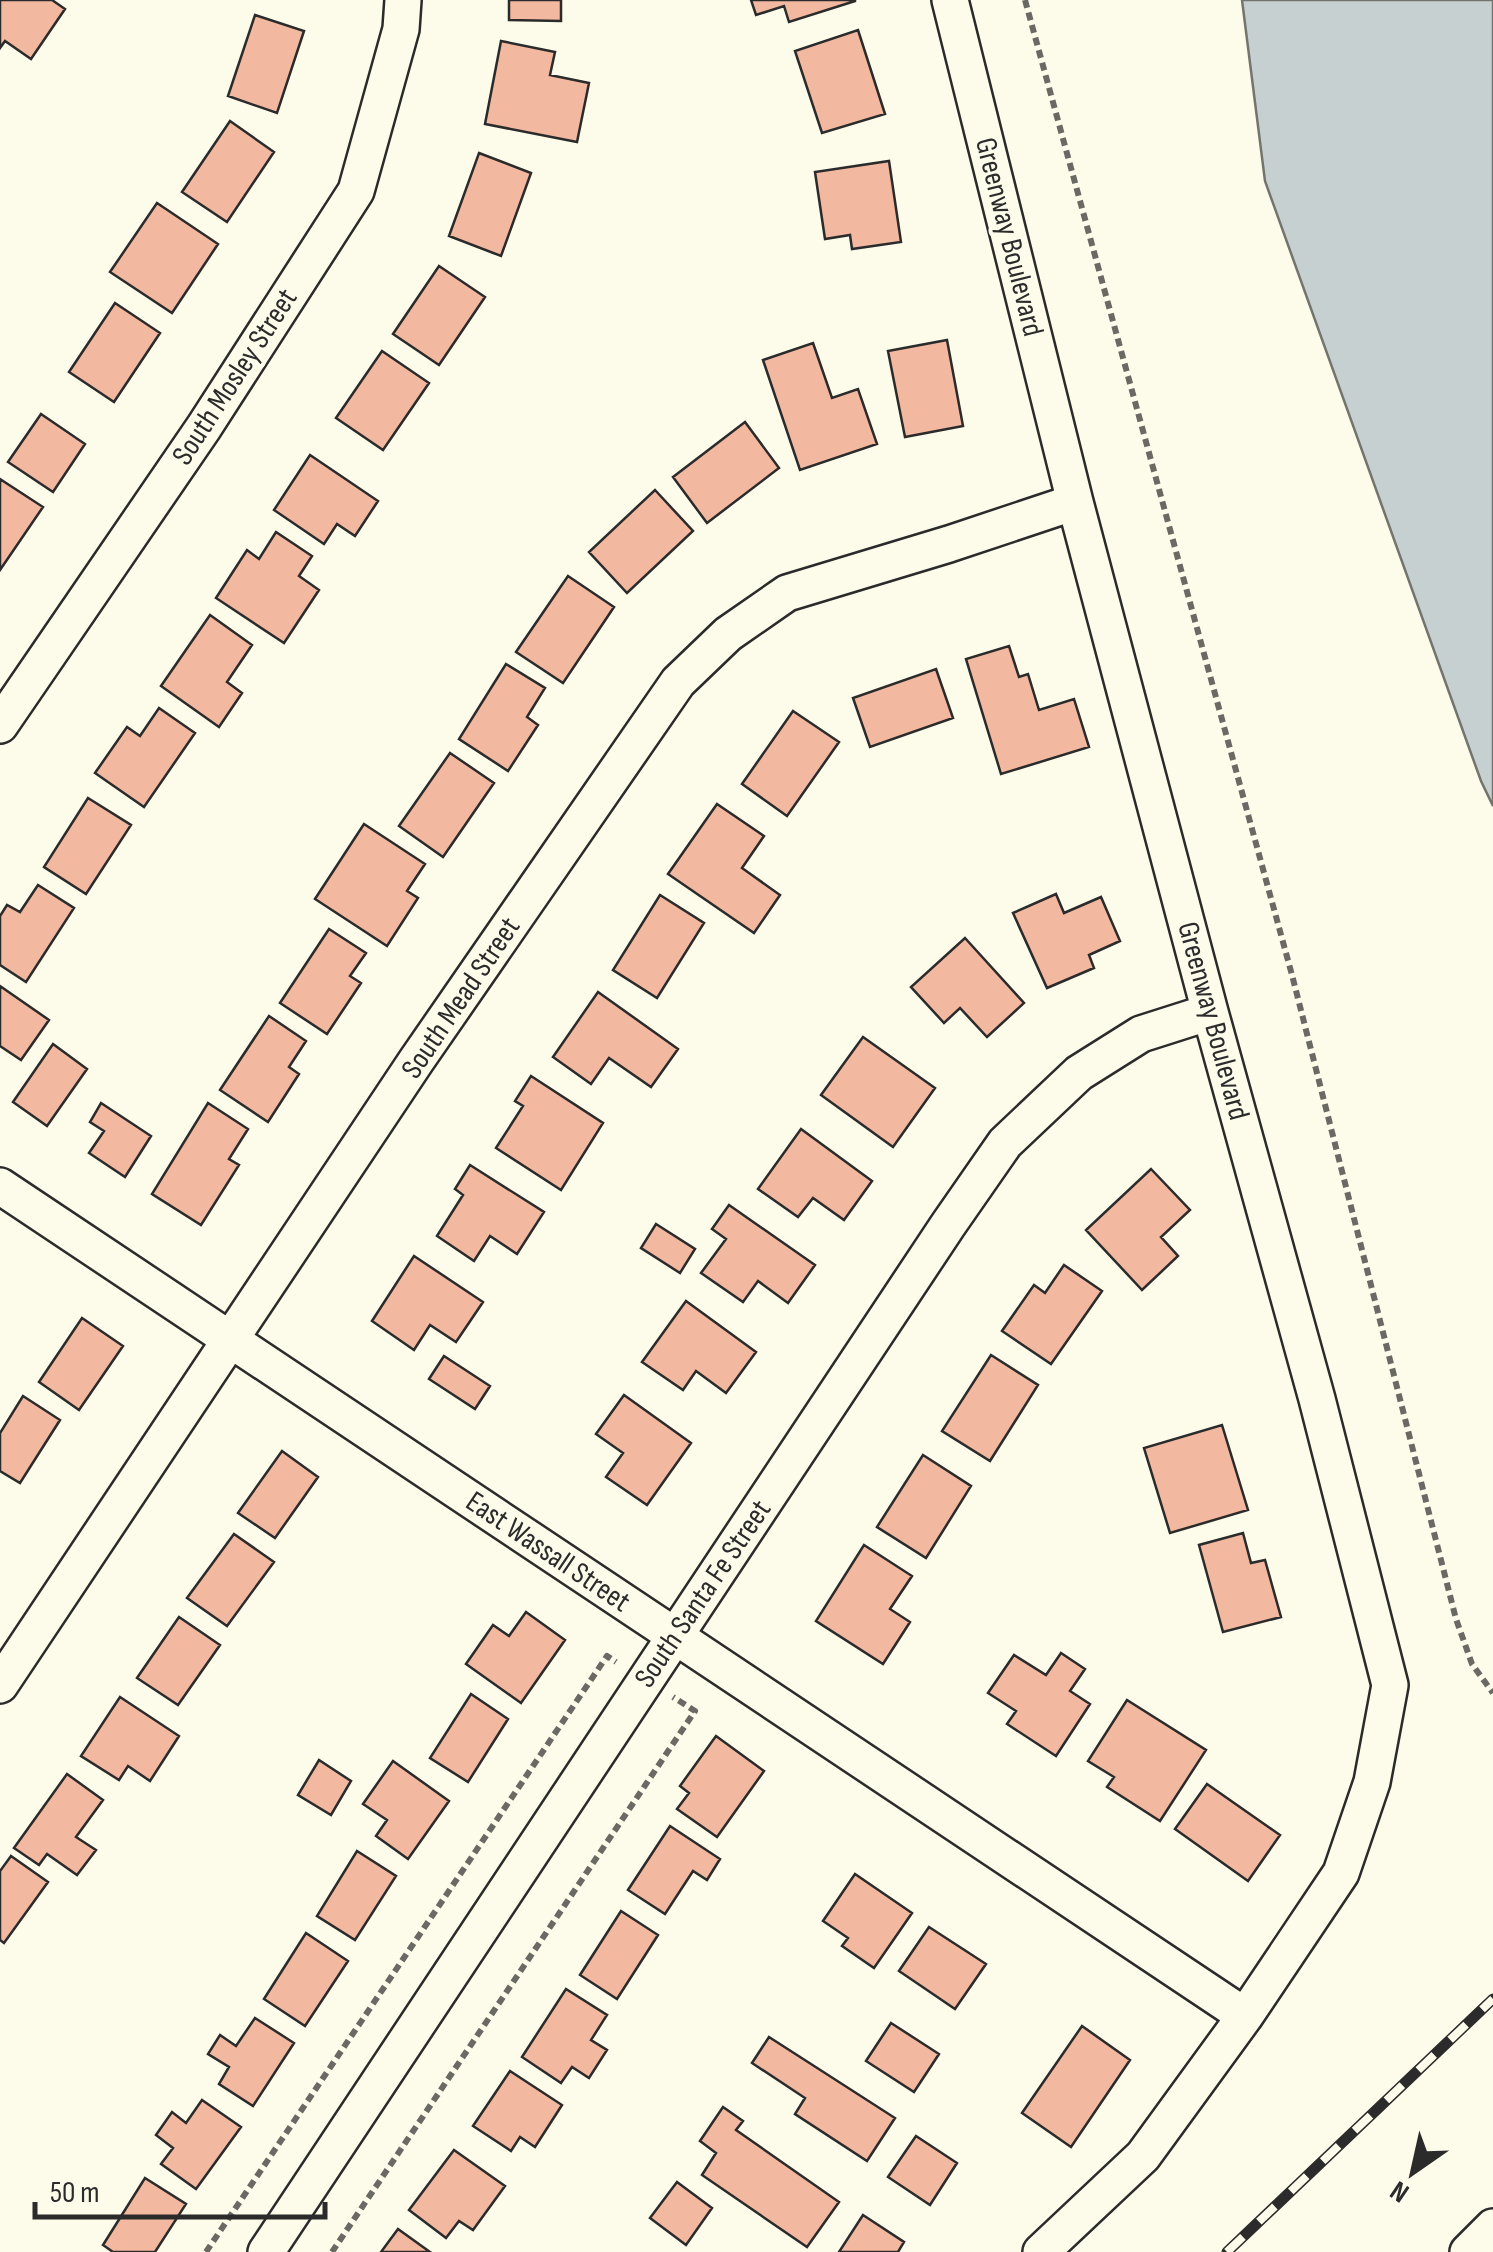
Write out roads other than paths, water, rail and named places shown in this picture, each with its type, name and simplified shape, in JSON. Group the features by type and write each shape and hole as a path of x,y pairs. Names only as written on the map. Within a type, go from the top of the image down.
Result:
{"street":[{"name":"South Mosley Street","path":"0,724 204,427 356,191 400,29 403,0"},
{"name":"Greenway Boulevard","path":"950,0 1075,502 1390,1685 1372,1782 1340,1873 1245,2016 1143,2156 1041,2252"},
{"name":"South Mead Street","path":"0,1684 416,1062 678,682 728,634 787,593 1075,502"},
{"name":"South Santa Fe Street","path":"266,2252 1005,1144 1079,1072 1141,1034 1210,1012"},
{"name":"East Wassall Street","path":"0,1186 1245,2016"},
{"path":"1468,2252 1493,2226"}],"railway":[{"path":"1227,2252 1493,1999"}]}
